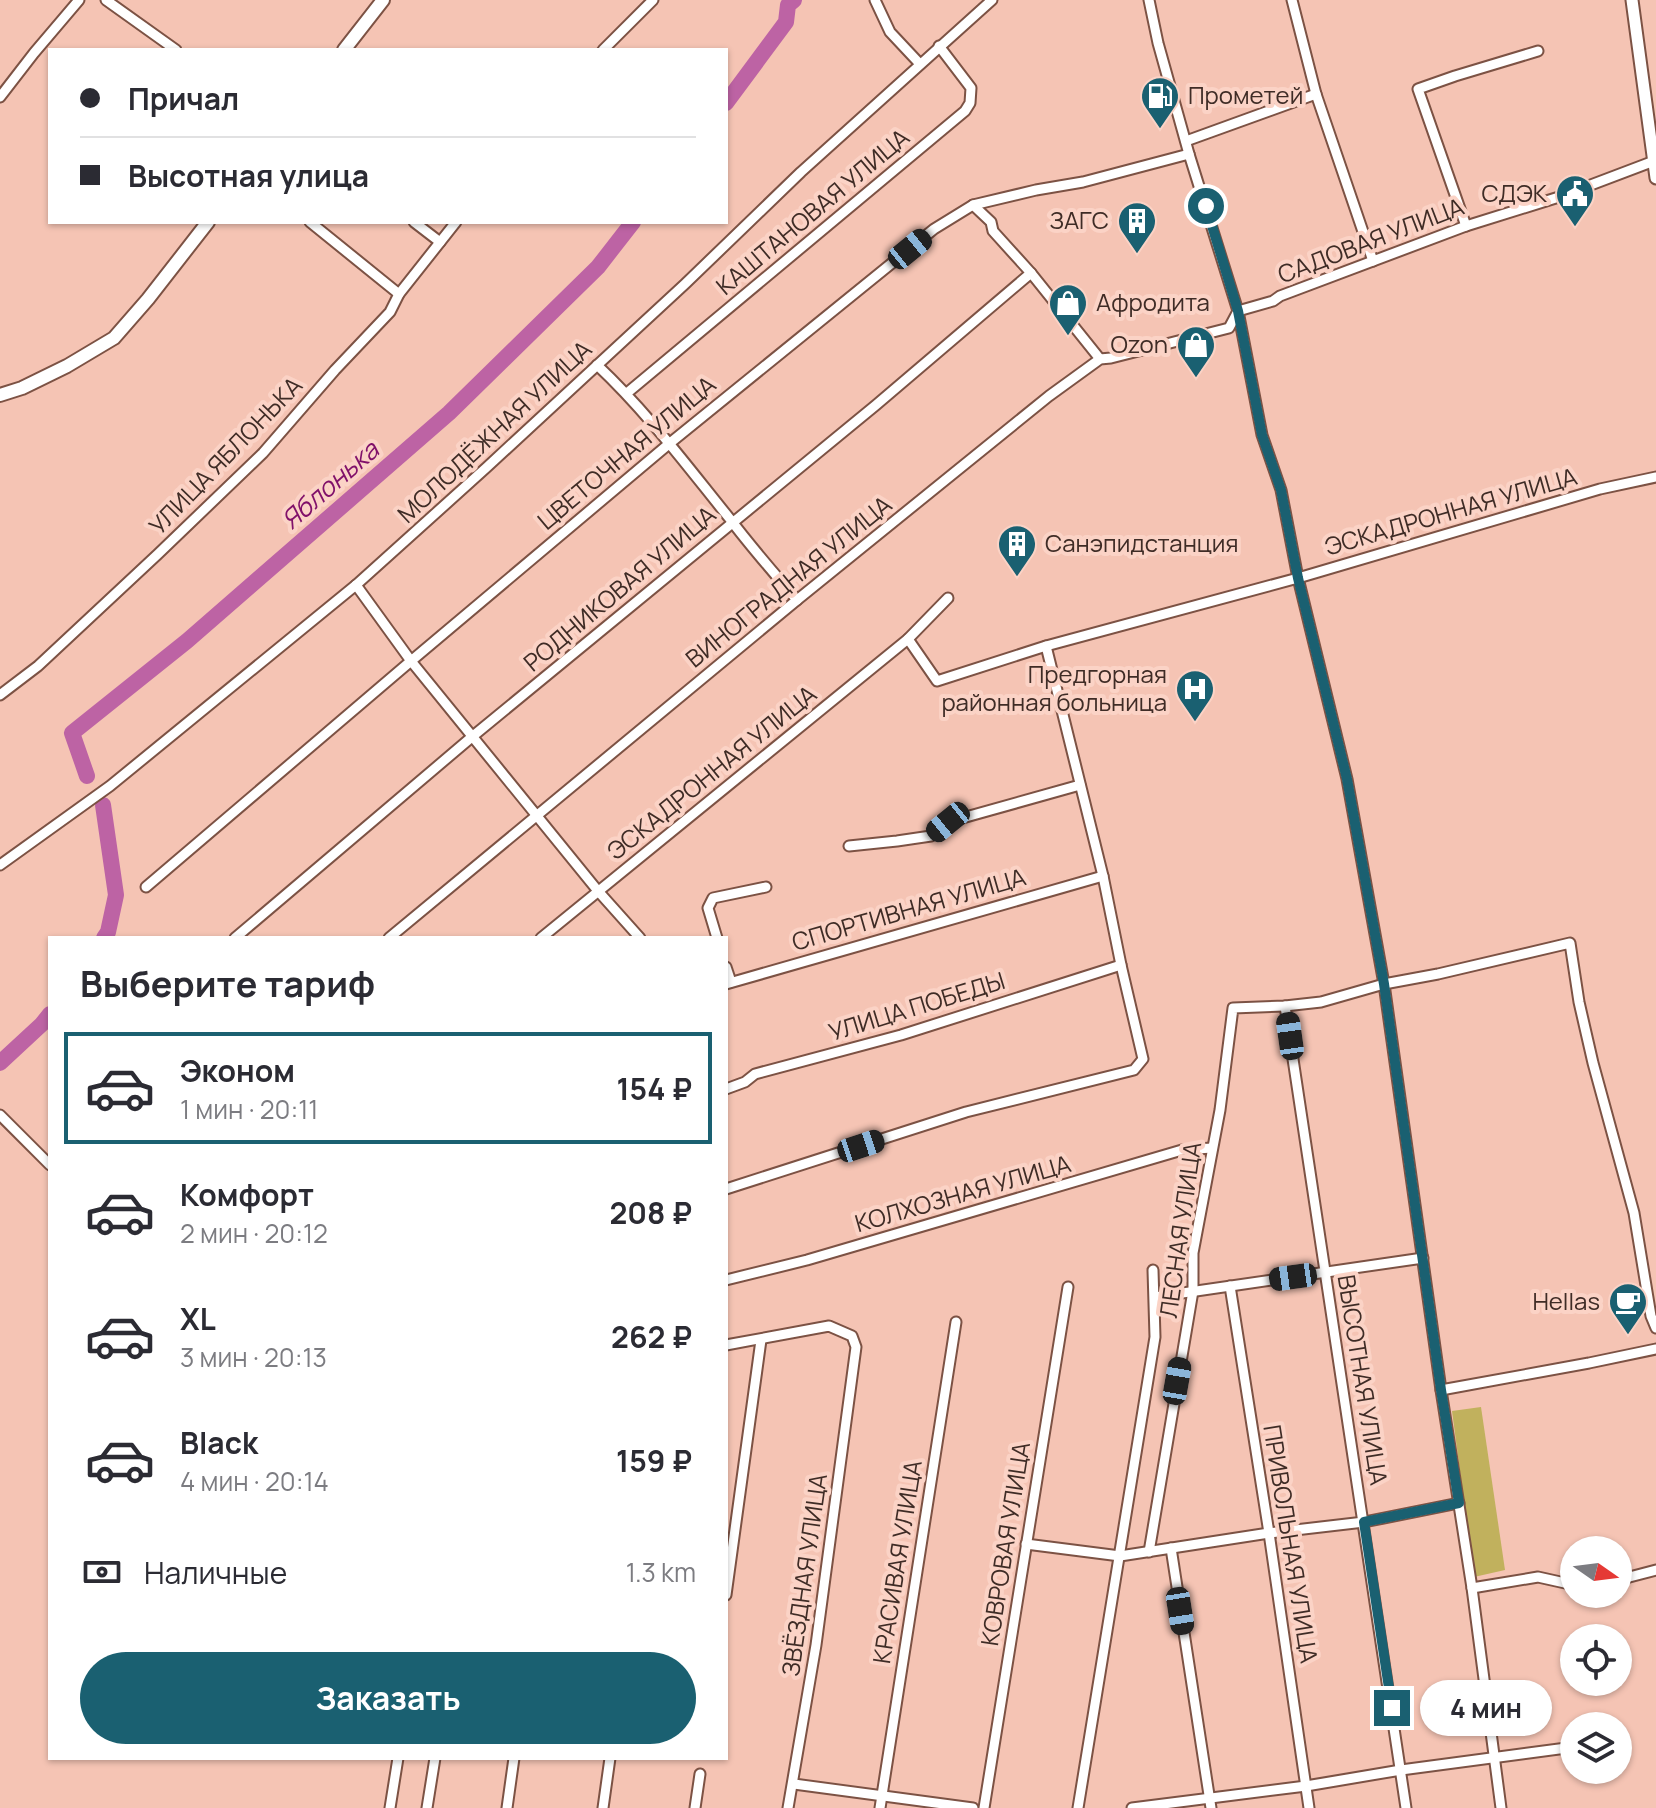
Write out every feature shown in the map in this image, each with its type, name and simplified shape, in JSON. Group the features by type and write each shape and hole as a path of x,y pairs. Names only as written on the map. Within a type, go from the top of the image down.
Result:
{"main road":[{"path":"346,48 383,0"},
{"path":"0,395 67,366 114,338 206,224"}],"street":[{"path":"0,97 79,0"},
{"path":"106,0 173,48"},
{"path":"605,48 653,0"},
{"path":"875,0 890,32 920,64"},
{"name":"МОЛОДЁЖНАЯ УЛИЦА","path":"0,865 110,786 356,585 685,284 801,172 992,0"},
{"path":"1149,0 1189,154 1238,311 1262,435 1281,490 1298,578 1347,779 1384,984 1501,1808"},
{"path":"1292,0 1316,94 1373,261"},
{"path":"1632,0 1656,178"},
{"name":"КАШТАНОВАЯ УЛИЦА","path":"627,393 965,111 970,103 971,88 939,46"},
{"path":"1466,226 1418,89 1538,51"},
{"path":"1186,141 1316,94"},
{"name":"ЦВЕТОЧНАЯ УЛИЦА","path":"146,887 670,443 934,229 973,205 1083,182 1189,154"},
{"name":"САДОВАЯ УЛИЦА","path":"1238,311 1273,301 1466,226 1559,197 1654,161"},
{"path":"973,205 991,222 993,231 1100,359"},
{"path":"312,224 399,294"},
{"path":"417,224 440,242"},
{"name":"УЛИЦА ЯБЛОНЬКА","path":"0,695 38,666 263,453 390,312 399,294 454,224"},
{"name":"РОДНИКОВАЯ УЛИЦА","path":"237,936 473,736 888,395 1031,273"},
{"name":"ВИНОГРАДНАЯ УЛИЦА","path":"391,936 1049,396 1100,359 1229,328 1238,311"},
{"path":"597,365 627,393 670,443 797,600"},
{"name":"ЭСКАДРОННАЯ УЛИЦА","path":"908,639 937,681 1046,646 1298,578 1600,489 1656,477"},
{"path":"356,585 411,661 638,936"},
{"name":"ЭСКАДРОННАЯ УЛИЦА","path":"543,936 908,639 948,598"},
{"path":"728,1188 966,1112 1134,1070 1143,1059 1103,876 1046,646"},
{"path":"849,846 931,836 948,822 1080,785"},
{"name":"СПОРТИВНАЯ УЛИЦА","path":"728,983 1103,876"},
{"path":"716,936 708,908 713,898 766,887"},
{"path":"1285,1006 1321,1002 1384,984 1570,943 1579,1002 1634,1213 1651,1316 1656,1328"},
{"name":"УЛИЦА ПОБЕДЫ","path":"728,1088 745,1082 755,1074 901,1035 1121,965"},
{"name":"ЛЕСНАЯ УЛИЦА","path":"1149,1552 1193,1291 1193,1253 1220,1110 1233,1008 1285,1006"},
{"name":"ВЫСОТНАЯ УЛИЦА","path":"1285,1006 1406,1808"},
{"path":"0,1115 48,1163"},
{"name":"КОЛХОЗНАЯ УЛИЦА","path":"728,1279 821,1256 1182,1150 1212,1148"},
{"path":"1155,1297 1423,1258"},
{"name":"ЛЕСНАЯ УЛИЦА","path":"1078,1808 1155,1337 1153,1270"},
{"name":"ПРИВОЛЬНАЯ УЛИЦА","path":"1230,1286 1309,1808"},
{"name":"КОВРОВАЯ УЛИЦА","path":"984,1808 1068,1287"},
{"name":"КРАСИВАЯ УЛИЦА","path":"880,1808 956,1322"},
{"name":"ЗВЁЗДНАЯ УЛИЦА","path":"761,1340 829,1326 852,1336 856,1347 816,1645 788,1808"},
{"path":"728,1345 761,1340 728,1580"},
{"path":"1441,1390 1656,1349"},
{"path":"1026,1544 1120,1556 1364,1522 1459,1503"},
{"path":"1171,1548 1211,1803"},
{"path":"1632,1576 1656,1570"},
{"path":"1472,1588 1538,1577 1560,1582"},
{"path":"1132,1808 1211,1803 1401,1770 1560,1749"},
{"path":"390,1808 398,1760"},
{"path":"427,1808 435,1760"},
{"path":"507,1808 514,1760"},
{"path":"603,1808 610,1760"},
{"path":"695,1808 700,1774"},
{"path":"794,1784 973,1808"}],"shaded area":[{"path":"1481,1407 1505,1570 1474,1577 1452,1411"}],"waterway":[{"name":"Яблонька","path":"728,100 786,22 788,5 794,0"},
{"name":"Яблонька","path":"87,776 72,733 187,641 449,413 598,267 631,224"},
{"name":"Яблонька","path":"103,805 116,895 105,936"},
{"name":"Яблонька","path":"0,1063 48,1016"}],"place":[{"name":"Прометей","path":"1160,130"},
{"name":"СДЭК","path":"1575,228"},
{"name":"ЗАГС","path":"1137,255"},
{"name":"Афродита","path":"1068,337"},
{"name":"Ozon","path":"1196,379"},
{"name":"Санэпидстанция","path":"1017,578"},
{"name":"Предгорная районная больница","path":"1195,723"},
{"name":"Hellas","path":"1628,1336"}],"route":[{"path":"1206,206 1238,311 1262,435 1281,490 1298,578 1347,779 1384,984 1459,1503 1364,1522 1392,1708"}]}
